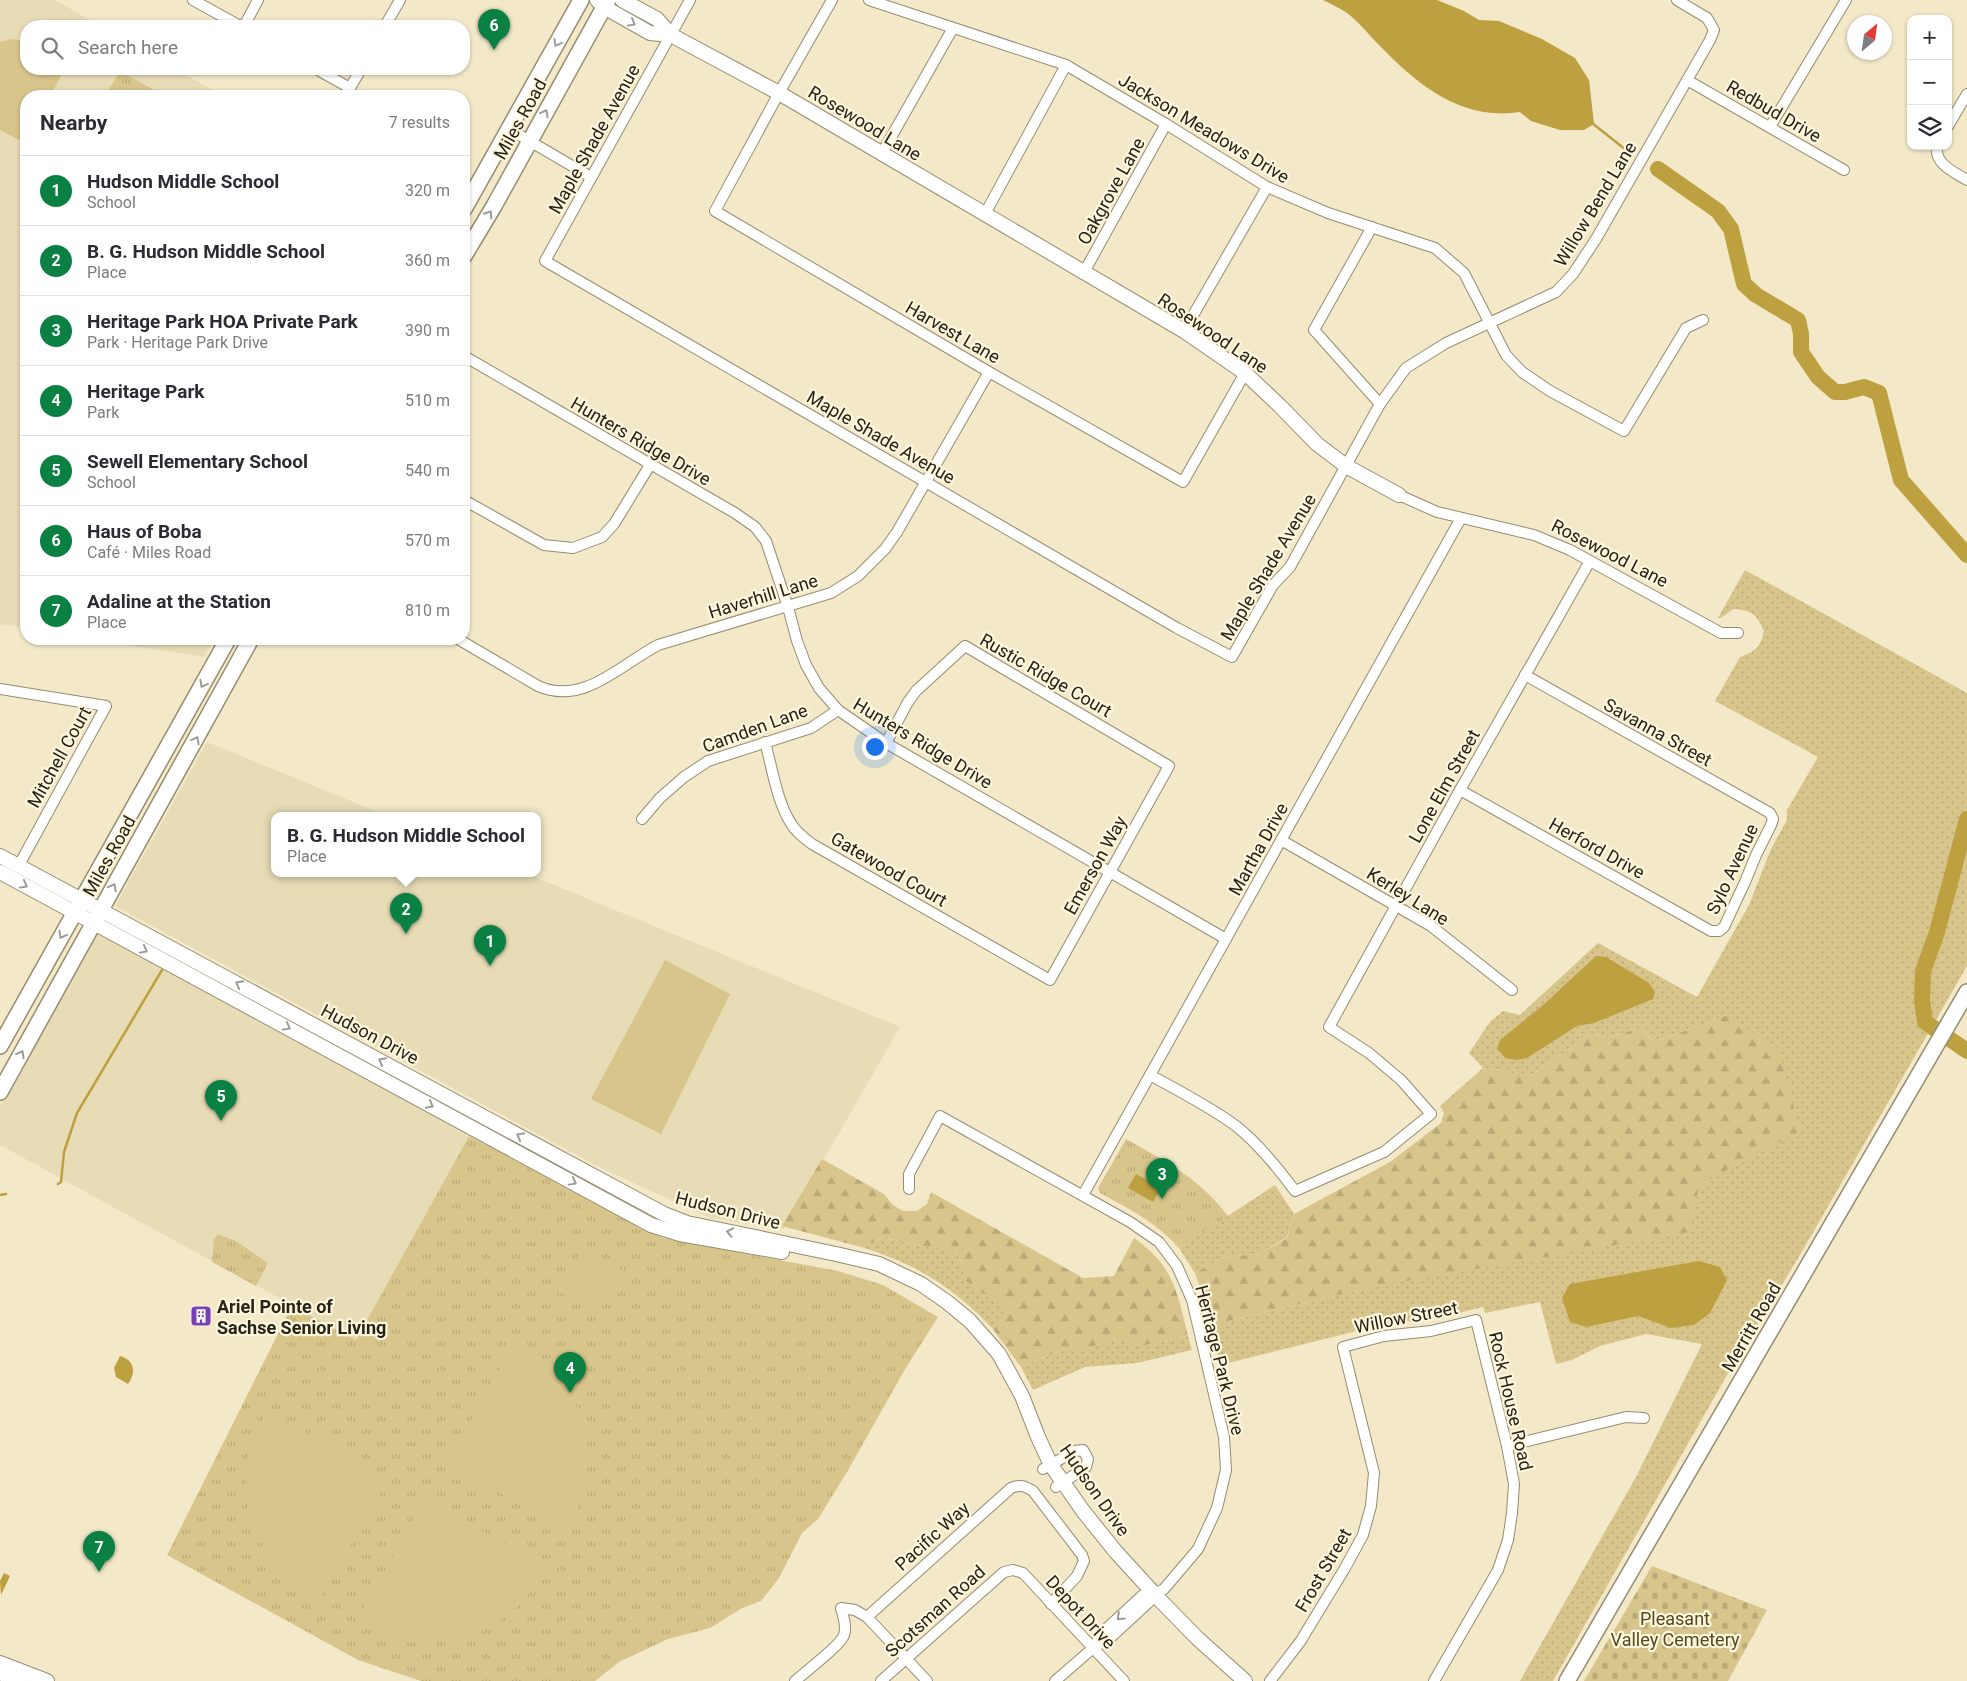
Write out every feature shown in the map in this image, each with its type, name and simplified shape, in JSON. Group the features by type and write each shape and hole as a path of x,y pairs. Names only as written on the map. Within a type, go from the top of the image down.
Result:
{"main road":[{"name":"Miles Road","path":"470,198 581,0"},
{"name":"Miles Road","path":"470,246 529,142 603,2"},
{"name":"Miles Road","path":"0,1046 225,645"},
{"name":"Miles Road","path":"0,1092 248,645"},
{"path":"167,749 185,760"},
{"name":"Merritt Road","path":"1567,1681 1967,992"}],"street":[{"path":"192,0 230,20"},
{"path":"246,20 258,0"},
{"path":"388,20 400,0"},
{"name":"Rosewood Lane","path":"622,0 657,19 671,35 779,93 1083,274 1184,331 1245,373 1317,444 1346,466 1399,495 1437,512 1534,535 1570,550 1721,633 1738,633"},
{"name":"Maple Shade Avenue","path":"690,0 545,261 1169,623 1232,657 1273,585 1290,566 1346,466"},
{"path":"779,93 832,0"},
{"name":"Jackson Meadows Drive","path":"868,0 1066,65 1267,187 1328,213 1435,248 1464,273 1506,355 1522,372 1550,391 1624,431 1686,328 1703,320"},
{"name":"Willow Bend Lane","path":"1346,466 1380,404 1406,368 1446,343 1556,292 1574,274 1596,239 1714,30 1707,18 1677,0"},
{"path":"1770,128 1846,0"},
{"name":"Rosewood Lane","path":"603,2 650,33 671,35"},
{"path":"881,155 953,28"},
{"path":"985,214 1066,65"},
{"path":"327,75 350,88 358,75"},
{"name":"Redbud Drive","path":"1687,80 1844,170"},
{"name":"Harvest Lane","path":"779,93 715,211 989,372 1183,482 1245,373"},
{"path":"1952,119 1967,94"},
{"name":"Oakgrove Lane","path":"1083,274 1166,124"},
{"path":"509,129 591,177"},
{"path":"1937,150 1937,156 1940,161 1967,180"},
{"path":"1184,331 1267,187"},
{"path":"1372,227 1314,330 1380,404"},
{"name":"Hunters Ridge Drive","path":"470,360 735,513 754,527 766,541 806,664 819,688 838,710 886,743 1226,939"},
{"name":"Haverhill Lane","path":"468,645 550,692 567,693 586,688 602,680 636,656 658,645 831,593 858,576 885,549 897,532 989,372"},
{"path":"470,503 544,545 573,548 602,537 614,524 650,465"},
{"name":"Martha Drive","path":"1083,1195 1461,518"},
{"name":"Lone Elm Street","path":"1150,1075 1211,1109 1237,1127 1259,1147 1296,1191 1384,1152 1431,1114 1401,1080 1369,1053 1329,1027 1460,790 1590,561"},
{"name":"Rustic Ridge Court","path":"886,743 916,691 965,646 1169,766"},
{"name":"Savanna Street","path":"1525,675 1770,813 1773,819"},
{"name":"Mitchell Court","path":"0,689 106,706 19,865"},
{"name":"Camden Lane","path":"642,819 660,798 684,777 708,761 811,728 838,710"},
{"name":"Gatewood Court","path":"765,742 783,808 791,824 799,834 812,844 1050,980"},
{"name":"Emerson Way","path":"1050,980 1169,766"},
{"name":"Herford Drive","path":"1460,790 1711,931 1719,932"},
{"name":"Sylo Avenue","path":"1719,932 1724,927 1773,819"},
{"name":"Kerley Lane","path":"1281,840 1431,926 1512,990"},
{"name":"Hudson Drive","path":"0,856 19,865 78,906"},
{"name":"Hudson Drive","path":"0,872 97,916 651,1225 680,1234 844,1265 890,1278 916,1292 955,1320 977,1342 996,1366 1047,1467 1112,1560 1232,1681"},
{"name":"Heritage Park Drive","path":"909,1190 909,1174 940,1116 1130,1222 1159,1242 1177,1266 1192,1300 1224,1437 1226,1470 1217,1508 1198,1549 1176,1577 1164,1588 1104,1631 1092,1649 1055,1681"},
{"name":"Willow Street","path":"1343,1347 1384,1336 1431,1331 1476,1320"},
{"name":"Rock House Road","path":"1434,1681 1498,1570 1508,1540 1514,1484 1507,1446 1476,1320"},
{"name":"Frost Street","path":"1270,1681 1300,1642 1345,1568 1363,1535 1371,1506 1374,1473 1343,1347"},
{"path":"1507,1446 1626,1417 1644,1418"},
{"path":"1047,1467 1075,1451 1083,1450 1088,1459 1086,1467 1060,1485"},
{"name":"Pacific Way","path":"867,1617 1011,1488 1023,1485 1033,1491 1082,1555 1084,1561 1077,1576 1051,1604"},
{"name":"Depot Drive","path":"1013,1570 1023,1573 1092,1649 1124,1681"},
{"name":"Scotsman Road","path":"881,1681 1004,1572 1013,1570"},
{"name":"Hudson Drive","path":"1149,1597 1245,1681"},
{"path":"795,1681 837,1646 844,1636 846,1627 841,1608 855,1610 867,1617 927,1681"},
{"path":"0,1663 47,1681"},
{"path":"0,1673 20,1681"}],"shaded area":[{"path":"0,0 55,0 90,20 20,20 20,75 186,75 212,90 20,90 20,627 0,624"},
{"path":"1323,0 1437,0 1464,11 1479,20 1499,21 1542,39 1575,58 1589,80 1594,124 1584,130 1560,130 1531,121 1520,112 1499,113 1479,111 1442,97 1410,74 1360,24 1341,9"},
{"path":"128,645 211,645 204,657"},
{"path":"207,742 378,812 271,812 271,877 535,877 900,1027 784,1229 710,1218 599,1167 115,906"},
{"path":"97,929 469,1136 356,1340 0,1145 0,1107"},
{"path":"1596,956 1606,957 1649,983 1655,992 1653,999 1594,1023 1577,1026 1527,1058 1516,1060 1505,1058 1497,1049 1500,1040 1542,1006"},
{"path":"1136,1174 1161,1188 1153,1202 1128,1188"},
{"path":"1699,1261 1720,1267 1727,1280 1710,1313 1694,1325 1671,1328 1638,1316 1586,1327 1570,1322 1562,1298 1570,1284"},
{"path":"120,1356 129,1361 133,1367 131,1380 128,1384 116,1377 114,1368"},
{"path":"4,1573 10,1576 1,1595 0,1581"}],"green space":[{"path":"12,39 20,40 20,75 62,75 53,90 20,90 19,140 0,130 0,42"},
{"path":"118,75 127,75 154,90 109,90"},
{"path":"119,81 133,88 132,90 114,90"},
{"path":"1745,570 1967,693 1967,966 1797,1260 1735,1361 1553,1681 1520,1681 1636,1477 1702,1344 1646,1334 1600,1346 1572,1360 1556,1364 1540,1302 1485,1313 1483,1307 1441,1317 1381,1325 1220,1365 1211,1325 1378,1286 1699,1185 1799,1131 1725,1016 1654,1042 1640,1028 1606,1038 1593,1033 1530,1076 1483,1068 1469,1053 1490,1022 1503,1011 1520,1015 1598,943 1697,997 1749,905 1771,849 1787,820 1787,810 1818,757 1715,701 1740,657 1756,648 1761,641 1764,631 1756,617 1745,610 1733,609 1721,618 1718,618"},
{"path":"665,960 730,994 661,1134 591,1099"},
{"path":"1725,1016 1778,1047 1800,1131 1699,1185 1690,1232 1378,1286 1211,1325 1195,1273 1224,1257 1259,1254 1287,1238 1294,1214 1390,1162 1441,1123 1444,1113 1440,1106 1483,1068 1530,1076 1593,1033 1606,1038 1640,1028 1654,1042"},
{"path":"469,1136 663,1238 838,1271 883,1285 938,1317 904,1371 818,1519 802,1533 779,1578 761,1601 742,1608 710,1628 668,1639 619,1662 595,1681 421,1681 358,1660 167,1555 292,1306 356,1340"},
{"path":"1126,1139 1169,1163 1194,1181 1206,1191 1228,1216 1179,1248 1152,1223 1100,1193 1098,1188"},
{"path":"822,1159 884,1194 893,1205 903,1211 917,1211 927,1204 931,1192 1083,1278 1114,1276 1134,1238 1158,1259 1166,1270 1177,1293 1188,1336 1141,1346 1117,1338 1081,1350 1061,1350 1021,1367 992,1328 1005,1318 1000,1305 966,1281 959,1256 945,1248 921,1246 884,1237 861,1247 782,1226"},
{"path":"1275,1185 1294,1214 1287,1237 1259,1254 1224,1257 1195,1273 1179,1248"},
{"path":"218,1234 236,1241 268,1263 256,1286 212,1262 214,1239"},
{"path":"884,1237 921,1246 945,1248 959,1256 966,1281 1000,1305 1005,1318 992,1328 962,1300 932,1278 899,1261 861,1247"},
{"path":"591,1251 629,1275 618,1293 609,1300 595,1303 580,1301 559,1292 581,1253"},
{"path":"1188,1336 1192,1350 1137,1363 1085,1367 1033,1390 1021,1367 1061,1350 1081,1350 1117,1338 1141,1346"},
{"path":"514,1342 539,1359 556,1374 570,1393 582,1423 587,1455 585,1488 579,1507 566,1530 453,1467 450,1462 452,1455"},
{"path":"267,1410 380,1474 385,1482 383,1489 320,1599 298,1586 278,1567 266,1552 252,1519 246,1482 247,1463 251,1445"},
{"path":"426,1503 434,1505 546,1566 531,1592 518,1607 491,1625 477,1632 445,1641 414,1642 399,1640 356,1621 420,1508"},
{"name":"Pleasant Valley Cemetery","path":"1652,1566 1767,1610 1728,1681 1584,1681"}],"waterway":[{"path":"1592,123 1626,150"},
{"path":"1658,169 1718,211 1731,229 1744,284 1756,295 1798,320 1801,334 1801,352 1818,377 1835,392 1845,392 1864,387 1879,393 1901,480 1967,555"},
{"path":"1967,819 1937,932 1923,971 1922,1001 1925,1022 1967,1051"},
{"path":"58,1184 61,1182 64,1152 77,1113 162,970"},
{"path":"0,1195 6,1194"}],"place":[{"name":"Haus of Boba","path":"494,50"},
{"name":"B. G. Hudson Middle School","path":"406,934"},
{"name":"Hudson Middle School","path":"490,966"},
{"name":"Sewell Elementary School","path":"221,1121"},
{"name":"Heritage Park HOA Private Park","path":"1162,1199"},
{"name":"Ariel Pointe of Sachse Senior Living","path":"201,1316"},
{"name":"Heritage Park","path":"570,1393"},
{"name":"Adaline at the Station","path":"99,1572"}]}
